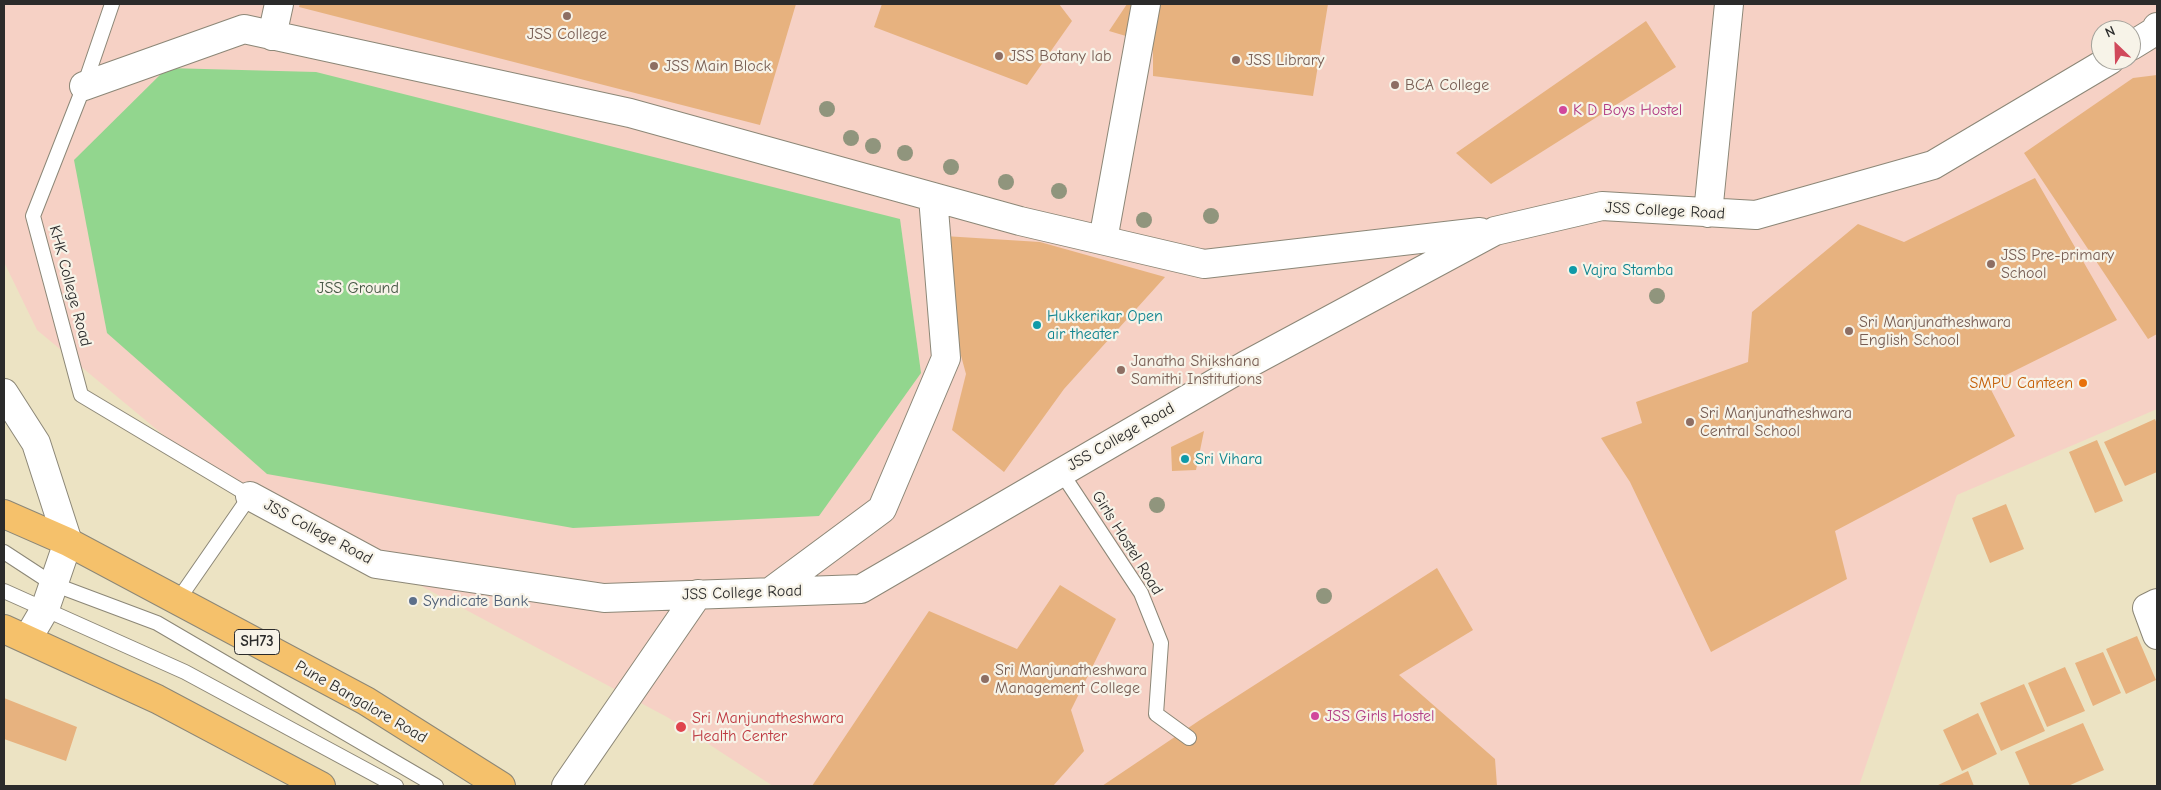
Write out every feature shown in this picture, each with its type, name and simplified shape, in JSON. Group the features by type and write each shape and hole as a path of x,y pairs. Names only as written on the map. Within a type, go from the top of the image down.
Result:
{"main road":[{"name":"Pune Bangalore Road","path":"4,514 68,542 366,701 501,786"},
{"path":"16,634 157,699 321,786"}],"street":[{"path":"272,36 279,4"},
{"path":"1103,240 1146,4"},
{"path":"1708,213 1729,4"},
{"path":"2141,40 2156,30 2157,27"},
{"path":"84,86 244,30 630,113 1020,221 1204,264 1495,231"},
{"name":"JSS College Road","path":"250,496 376,564 604,598 861,589 1246,364 1495,231 1602,206 1756,215 1932,165 2093,70"},
{"path":"770,592 882,509 946,358 933,197"},
{"path":"4,393 36,443 68,542 49,596 16,634"},
{"path":"566,786 698,594"},
{"path":"2157,603 2147,608 2157,635"}],"lane":[{"name":"KHK College Road","path":"112,4 84,86 33,216 81,395 250,496"},
{"name":"Girls Hostel Road","path":"1061,472 1141,593 1161,643 1156,714 1189,738"},
{"path":"178,600 250,496"},
{"path":"4,552 49,596 396,786"},
{"path":"4,591 49,596 157,623 436,786"}],"shaded area":[{"name":"Janatha Shikshana Samithi Institutions","path":"4,4 2157,4 2157,409 1957,495 1859,786 773,786 667,717 209,473 37,330 4,262"}],"green space":[{"name":"JSS Ground","path":"167,68 316,72 900,219 921,373 819,516 573,528 267,474 107,333 74,160"}],"building":[{"name":"JSS Main Block","path":"300,4 796,4 760,125 299,7"},
{"name":"JSS Botany lab","path":"882,4 1059,4 1072,21 1027,85 874,27"},
{"name":"JSS Library","path":"1127,4 1328,4 1313,96 1153,76 1153,44 1109,31"},
{"name":"K D Boys Hostel","path":"1646,21 1676,67 1491,184 1456,153"},
{"path":"2157,75 2157,334 2148,339 2024,153 2133,78"},
{"path":"2035,178 2117,320 1988,384 2015,436 1835,531 1847,579 1711,652 1630,482 1601,438 1642,423 1636,402 1748,362 1752,312 1858,224 1904,242"},
{"name":"Hukkerikar Open air theater","path":"928,235 1040,242 1165,277 1064,389 1004,472 952,430 966,374"},
{"path":"2155,419 2157,424 2157,472 2125,486 2104,442"},
{"name":"Sri Vihara","path":"1204,431 1196,470 1172,471 1171,447"},
{"path":"2097,440 2123,501 2095,513 2069,452"},
{"path":"2006,504 2024,549 1990,563 1972,518"},
{"path":"1437,568 1473,630 1399,675 1495,759 1497,786 1102,786 1200,720"},
{"name":"Sri Manjunatheshwara Management College","path":"1060,585 1116,619 1071,710 1084,751 1053,786 812,786 929,611 1017,649"},
{"path":"2137,636 2156,680 2126,694 2106,649"},
{"path":"2103,652 2121,693 2093,706 2075,663"},
{"path":"2065,667 2085,711 2047,727 2028,683"},
{"path":"2024,684 2045,731 2001,751 1980,703"},
{"path":"4,698 77,727 66,761 4,739"},
{"path":"1978,713 1997,754 1962,771 1943,730"},
{"path":"2083,723 2104,770 2068,786 2030,786 2015,752"},
{"path":"1968,771 1974,786 1936,786"}],"place":[{"name":"JSS College","path":"567,16"},
{"name":"JSS Botany lab","path":"999,56"},
{"name":"JSS Library","path":"1236,60"},
{"name":"JSS Main Block","path":"654,66"},
{"name":"BCA College","path":"1395,85"},
{"name":"K D Boys Hostel","path":"1563,110"},
{"name":"JSS Pre-primary School","path":"1991,264"},
{"name":"Vajra Stamba","path":"1573,270"},
{"name":"Hukkerikar Open air theater","path":"1037,325"},
{"name":"Sri Manjunatheshwara English School","path":"1849,331"},
{"name":"Janatha Shikshana Samithi Institutions","path":"1121,370"},
{"name":"SMPU Canteen","path":"2083,383"},
{"name":"Sri Manjunatheshwara Central School","path":"1690,422"},
{"name":"Sri Vihara","path":"1185,459"},
{"name":"Syndicate Bank","path":"413,601"},
{"name":"Sri Manjunatheshwara Management College","path":"985,679"},
{"name":"JSS Girls Hostel","path":"1315,716"},
{"name":"Sri Manjunatheshwara Health Center","path":"681,727"}]}
